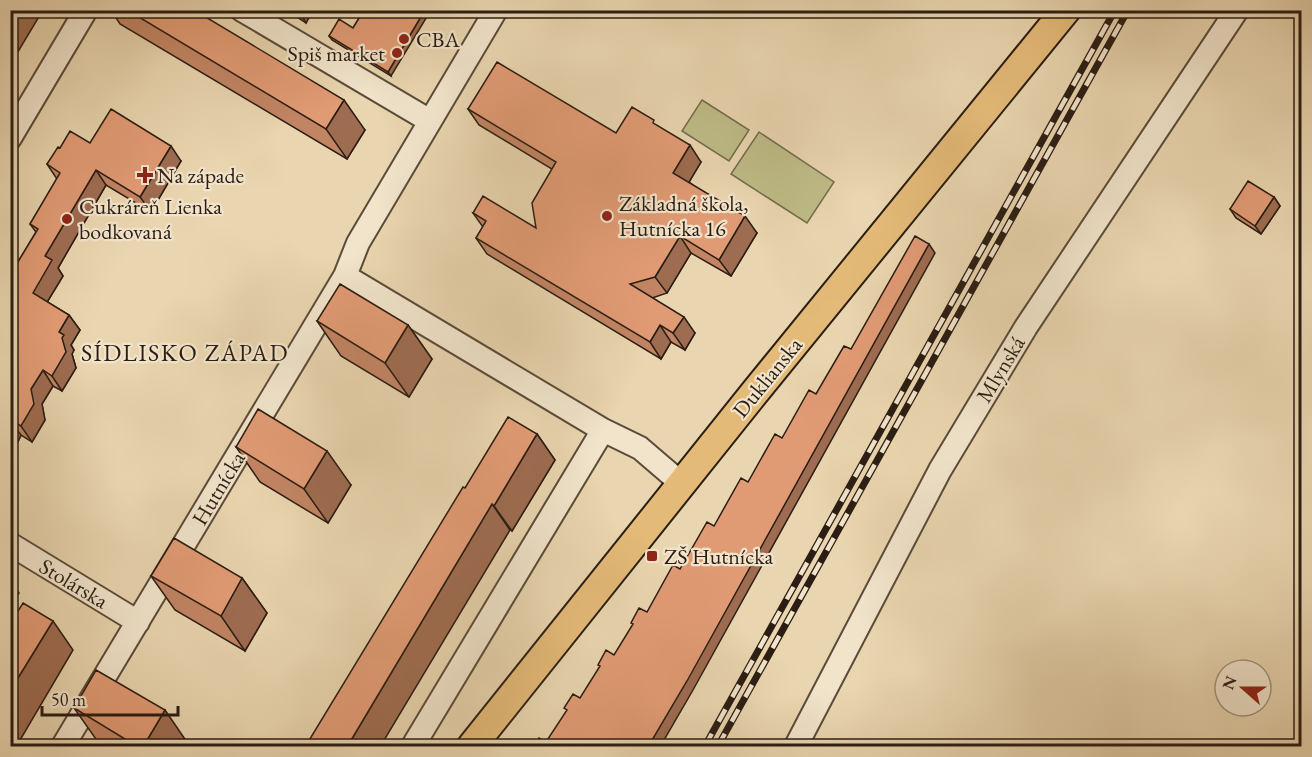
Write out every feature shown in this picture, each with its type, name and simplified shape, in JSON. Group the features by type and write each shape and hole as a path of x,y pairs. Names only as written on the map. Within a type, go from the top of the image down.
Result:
{"main road":[{"name":"Duklianska","path":"472,747 1066,10"}],"street":[{"path":"10,138 86,10"},
{"path":"242,10 430,121"},
{"name":"Hutnícka","path":"63,747 345,276 358,243 496,10"},
{"name":"Mlynská","path":"796,747 940,470 1026,327 1237,10"},
{"path":"345,276 603,430 640,448 682,484"},
{"path":"413,747 603,430"},
{"name":"Stolárska","path":"10,544 138,622"}],"shaded area":[{"path":"702,100 749,130 729,161 682,131"},
{"path":"759,132 834,182 807,223 731,174"}],"building":[{"path":"127,10 194,10 344,100 326,129"},
{"path":"290,10 308,10 303,18"},
{"path":"364,10 425,10 388,72 329,36 339,19 353,28"},
{"name":"Základná škola, Hutnícka 16","path":"497,62 616,133 632,107 654,120 653,123 690,145 673,173 745,216 719,260 680,236 655,277 630,284 684,317 673,333 660,325 650,342 476,238 486,221 473,213 483,196 536,228 532,203 556,162 468,109"},
{"path":"111,109 171,146 140,197 96,170 45,256 52,260 33,293 69,315 59,332 64,335 62,338 66,352 52,376 43,370 31,389 34,404 21,426 10,420 10,275 38,229 30,224 60,173 47,164 70,131 90,143"},
{"path":"1248,181 1274,197 1255,226 1230,209"},
{"path":"915,236 929,244 687,681 648,747 534,747 539,738 546,742 567,710 564,708 573,694 580,698 600,666 598,665 606,650 614,655 633,624 631,623 639,608 647,612 673,565 680,569 707,522 714,526 741,478 748,482 775,434 782,438 809,390 816,394 844,346 851,349"},
{"path":"340,284 408,325 385,363 317,321"},
{"path":"258,409 327,451 304,489 236,447"},
{"path":"508,417 537,434 494,506 492,504 347,747 305,747 463,487 465,488"},
{"path":"174,538 242,578 221,616 151,576"},
{"path":"23,603 53,621 10,691 10,624"},
{"path":"96,670 165,710 143,747 138,747 74,708"}],"railway":[{"path":"705,746 1115,10"},
{"path":"718,746 1128,10"}],"place":[{"name":"CBA","path":"404,39"},
{"name":"Spiš market","path":"397,53"},
{"name":"Na západe","path":"145,175"},
{"name":"Základná škola, Hutnícka 16","path":"607,216"},
{"name":"Cukráreň Lienka bodkovaná","path":"67,219"},
{"name":"ZŠ Hutnícka","path":"652,556"}],"district":[{"name":"SÍDLISKO ZÁPAD","path":"185,353"}]}
